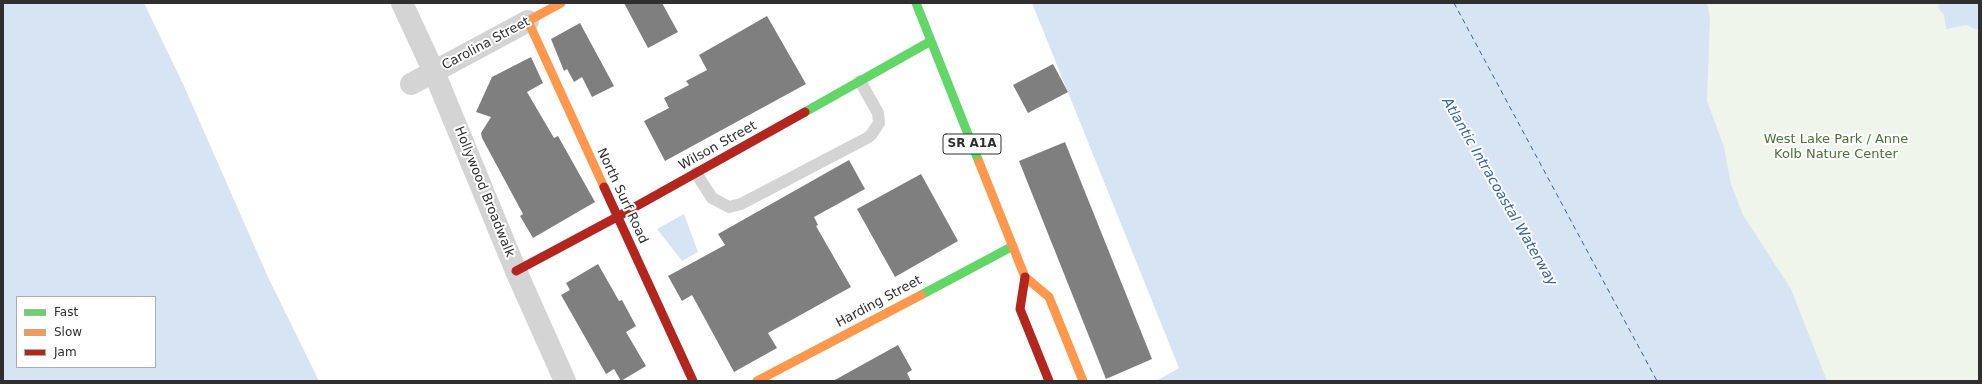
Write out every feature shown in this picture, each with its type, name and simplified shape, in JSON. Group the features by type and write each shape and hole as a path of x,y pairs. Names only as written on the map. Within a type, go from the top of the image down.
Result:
{"street":[{"name":"Hollywood Broadwalk","path":"402,3 434,72 516,271 565,381"},
{"name":"Carolina Street","path":"411,84 561,3"},
{"name":"SR A1A","path":"916,3 1025,277 1049,297 1083,381"},
{"name":"North Surf Road","path":"528,21 693,381"},
{"name":"Wilson Street","path":"516,271 617,217 931,41"},
{"name":"Harding Street","path":"757,381 1013,246"},
{"path":"1025,277 1020,309 1049,381"}],"lane":[{"path":"696,173 712,198 729,207 741,204 867,138 879,123 878,113 860,81"}],"green space":[{"name":"West Lake Park / Anne Kolb Nature Center","path":"1586,3 1979,3 1979,381 1808,381"}],"water":[{"path":"3,3 144,3 184,86 268,277 319,381 3,381"},
{"name":"Atlantic Intracoastal Waterway","path":"1032,3 1707,3 1710,17 1707,101 1724,147 1731,184 1743,215 1791,289 1827,381 1156,381 1179,368"},
{"path":"1940,3 1979,3 1979,30 1966,25 1946,29 1944,15 1938,7"},
{"path":"684,214 698,252 682,261 657,229"}],"building":[{"path":"624,3 662,3 678,32 648,48"},
{"path":"767,16 806,84 665,161 644,121 669,108 664,98 689,85 686,81 707,70 699,55"},
{"path":"580,23 614,86 592,97 582,77 574,82 567,69 564,71 551,39"},
{"path":"531,57 543,83 527,92 554,138 558,136 595,202 533,238 520,216 523,214 482,138 481,133 491,117 476,112 492,77"},
{"path":"1053,64 1068,92 1028,113 1013,85"},
{"path":"1065,142 1152,359 1106,379 1019,161"},
{"path":"849,160 865,189 814,217 818,225 816,226 851,287 768,333 777,348 734,372 692,295 682,301 668,276 725,245 718,234"},
{"path":"921,174 958,241 895,277 857,209"},
{"path":"598,264 619,301 622,300 636,326 626,332 646,366 621,381 614,369 606,374 561,295 570,290 566,283"},
{"path":"898,345 912,370 907,373 911,381 833,381"}],"ferry route":[{"path":"1454,3 1657,381"}],"traffic: fast":[{"path":"916,3 979,162"},
{"path":"805,112 931,41"},
{"path":"921,295 1013,246"}],"traffic: slow":[{"path":"561,3 528,21 604,187"},
{"path":"979,162 1025,277 1049,297 1083,381"},
{"path":"757,381 921,295"}],"traffic: jam":[{"path":"516,271 617,217 805,112"},
{"path":"604,187 693,381"},
{"path":"1025,277 1020,309 1049,381"}]}
